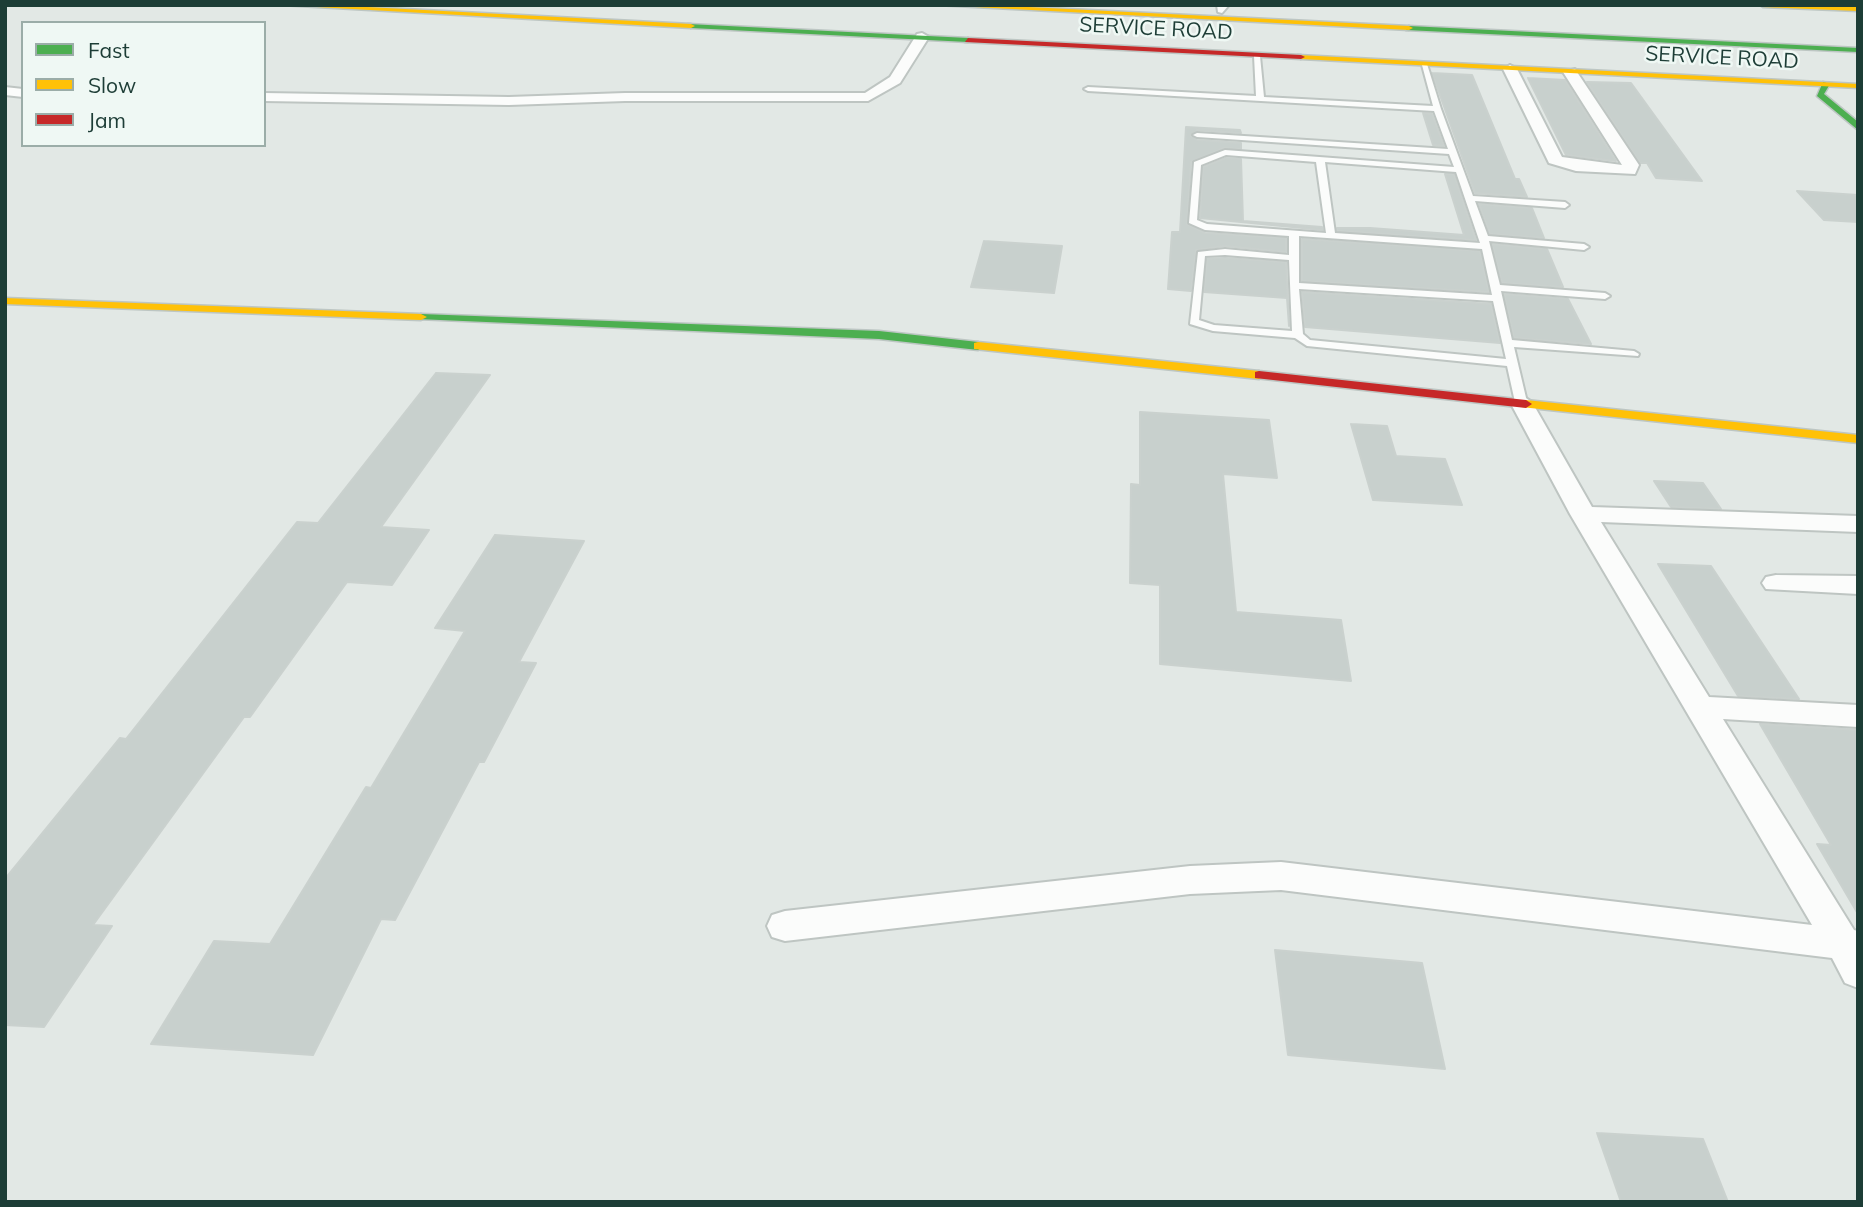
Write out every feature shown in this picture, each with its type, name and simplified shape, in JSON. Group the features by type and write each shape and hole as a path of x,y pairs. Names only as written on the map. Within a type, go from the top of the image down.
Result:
{"street":[{"name":"SERVICE ROAD","path":"284,5 922,37 1026,35 1257,56 1858,86"},
{"path":"940,5 1858,50"},
{"path":"1147,5 1858,39"},
{"path":"1763,5 1858,9"},
{"path":"970,7 1013,16 1026,35 1068,15 1094,13"},
{"path":"266,97 509,102 625,97 867,97 895,80 922,37"},
{"path":"1774,46 1858,108"},
{"path":"1510,69 1555,160 1576,166 1629,170 1631,165 1570,72"},
{"path":"1826,84 1820,94 1858,127"},
{"path":"5,289 884,322 1520,394 1858,439"},
{"path":"5,301 879,335 1858,424"},
{"path":"1520,394 1583,514 1853,953"},
{"path":"1583,514 1858,524"},
{"path":"1776,583 1858,585"},
{"path":"1700,707 1858,716"},
{"path":"785,926 1190,880 1281,876 1853,953"}],"lane":[{"path":"1257,56 1260,99"},
{"path":"1425,65 1437,109 1483,242 1520,394"},
{"path":"1088,89 1437,109"},
{"path":"1198,135 1453,152"},
{"path":"1458,170 1225,152 1197,164 1192,221 1205,227 1294,233 1584,247"},
{"path":"1320,159 1331,235"},
{"path":"1469,198 1565,205"},
{"path":"1294,233 1298,335"},
{"path":"1294,258 1201,254 1194,321 1213,328 1298,335 1307,343 1320,346 1513,363"},
{"path":"1294,286 1605,296"},
{"path":"1508,343 1634,354"}],"building":[{"path":"1432,73 1472,75 1515,179 1519,179 1527,197 1475,193"},
{"path":"1528,78 1565,80 1616,161 1566,155"},
{"path":"1587,82 1631,83 1702,181 1656,178 1647,163 1640,163"},
{"path":"1423,113 1432,114 1444,146 1433,145"},
{"path":"1186,127 1240,130 1241,133 1197,130 1191,136 1197,140 1241,143 1241,149 1224,148 1191,162 1187,224 1205,233 1286,238 1286,252 1225,246 1196,250 1191,291 1168,289 1172,232 1180,232"},
{"path":"1226,158 1241,159 1243,221 1322,227 1323,230 1200,218 1203,167"},
{"path":"1445,174 1454,174 1476,240 1337,231 1337,228 1370,228 1464,235"},
{"path":"1797,191 1858,195 1858,222 1824,220"},
{"path":"1479,204 1532,208 1544,238 1490,234"},
{"path":"1302,239 1480,251 1489,292 1302,281"},
{"path":"984,241 1062,246 1054,293 971,287"},
{"path":"1492,244 1547,249 1563,287 1502,283"},
{"path":"1207,259 1286,262 1289,326 1287,298 1204,292"},
{"path":"1302,292 1491,304 1500,343 1305,327"},
{"path":"1504,294 1568,299 1591,344 1514,338"},
{"path":"436,373 490,375 381,527 429,530 392,585 347,582 250,717 244,717 93,925 112,926 44,1027 5,1025 5,879 120,738 126,739 297,522 318,523"},
{"path":"1140,412 1269,420 1277,478 1223,474 1236,612 1341,620 1351,681 1160,664 1160,585 1130,583 1131,484 1140,485"},
{"path":"1351,424 1387,426 1396,456 1445,459 1462,505 1373,500"},
{"path":"1654,481 1703,483 1721,509 1671,507"},
{"path":"495,535 584,541 519,662 536,663 484,762 479,762 395,920 381,919 313,1055 151,1044 214,941 270,944 366,787 371,788 465,631 435,628"},
{"path":"1658,564 1711,566 1799,699 1738,696"},
{"path":"1760,724 1858,730 1858,914 1817,844 1831,845"},
{"path":"1275,950 1422,963 1445,1069 1288,1055"},
{"path":"1597,1133 1703,1139 1728,1202 1621,1202"}],"traffic: fast":[{"path":"691,26 968,40"},
{"path":"1409,28 1858,50"},
{"path":"1826,84 1820,94 1858,127"},
{"path":"421,317 879,335 978,346"}],"traffic: slow":[{"path":"284,5 691,26"},
{"path":"940,5 1409,28"},
{"path":"1763,5 1858,9"},
{"path":"1301,57 1858,86"},
{"path":"5,301 421,317"},
{"path":"978,346 1259,375"},
{"path":"1526,404 1858,439"}],"traffic: jam":[{"path":"968,40 1301,57"},
{"path":"1259,375 1526,404"}]}
